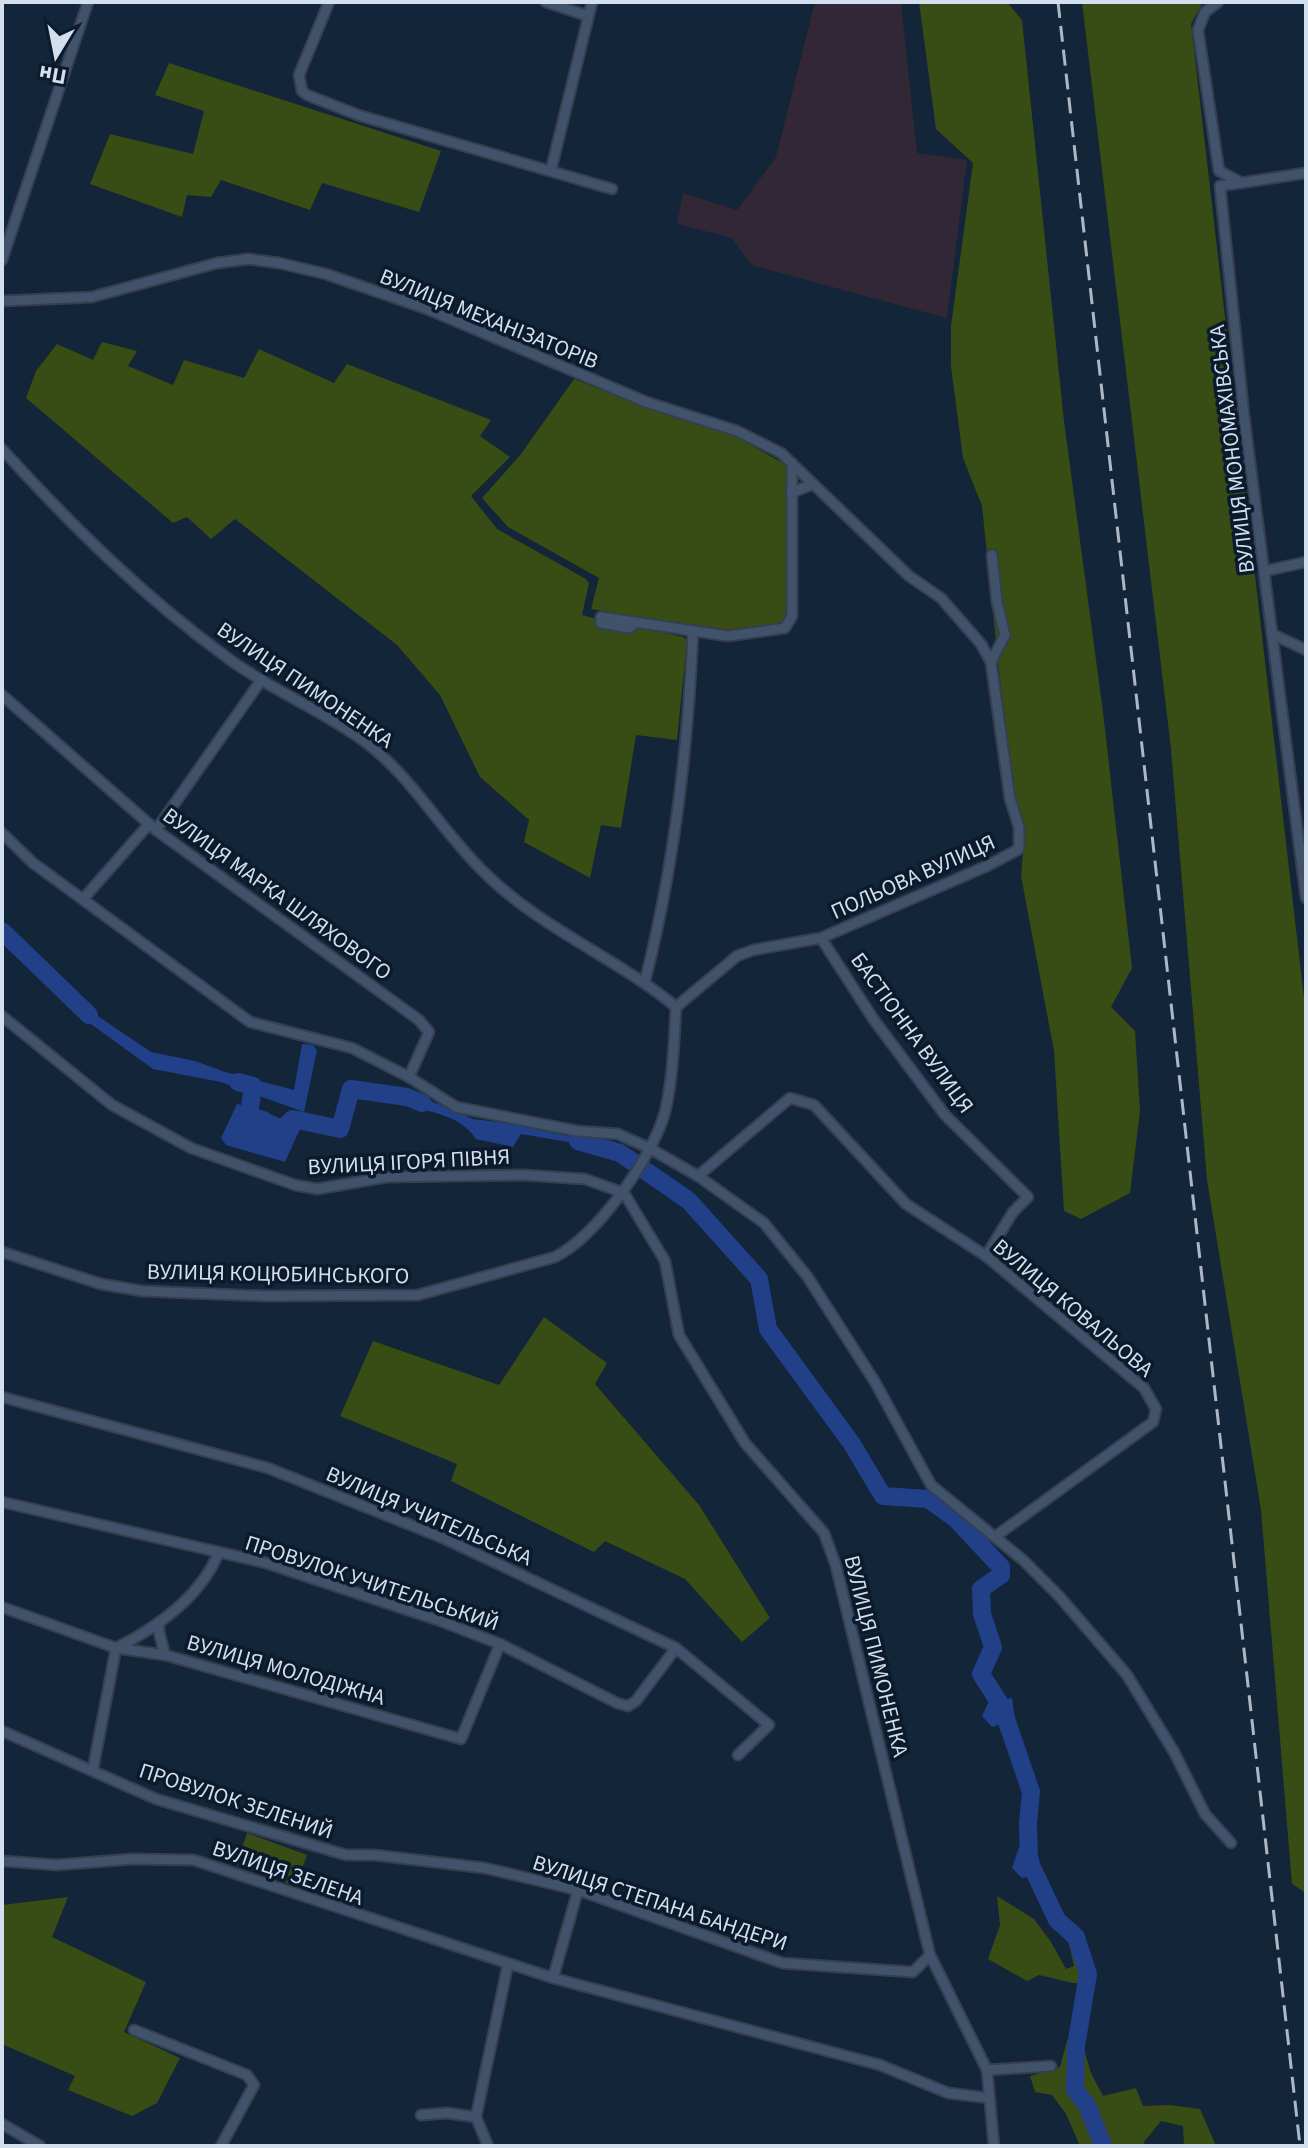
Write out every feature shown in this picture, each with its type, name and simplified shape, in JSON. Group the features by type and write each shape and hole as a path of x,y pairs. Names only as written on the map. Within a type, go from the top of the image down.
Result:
{"street":[{"path":"2,260 88,2"},
{"path":"329,2 299,75 302,91 358,115 612,189"},
{"path":"546,2 588,16"},
{"path":"551,170 592,2"},
{"path":"1218,2 1205,12 1198,30 1219,171 1242,183 1306,173"},
{"name":"ВУЛИЦЯ МОНОМАХІВСЬКА","path":"1242,183 1220,186 1244,416 1306,898"},
{"name":"ВУЛИЦЯ МЕХАНІЗАТОРІВ","path":"5,300 76,299 100,295 232,259 279,263 326,274 444,315 646,402 737,431 781,453 909,576"},
{"name":"ВУЛИЦЯ ПИМОНЕНКА","path":"2,449 59,512 140,590 231,661 351,733 390,763 487,876 530,911 645,981 676,1007"},
{"path":"636,622 737,637 779,630 789,623 792,608 792,463"},
{"path":"791,493 813,484"},
{"path":"991,662 1005,635 997,602 992,555"},
{"path":"1265,571 1306,562"},
{"name":"ПОЛЬОВА ВУЛИЦЯ","path":"676,1007 737,956 753,950 821,938 1019,849 1019,827 1010,799 991,662 981,644 941,598 909,576"},
{"path":"645,981 659,925 674,835 690,695 693,631"},
{"path":"1272,634 1306,650"},
{"path":"84,898 152,827 262,679"},
{"name":"ВУЛИЦЯ МАРКА ШЛЯХОВОГО","path":"2,695 152,827 419,1020 429,1032 409,1077"},
{"path":"2,833 33,863 250,1022 352,1048 409,1077 456,1107 577,1131 618,1134 698,1176 764,1223 807,1276 875,1382 931,1485 996,1536 1059,1596 1127,1675 1174,1752 1205,1814 1231,1843"},
{"name":"БАСТІОННА ВУЛИЦЯ","path":"821,938 874,1020 945,1115 1028,1197 1013,1212 986,1256"},
{"path":"624,1193 664,1114 673,1060 676,1007"},
{"name":"ВУЛИЦЯ ІГОРЯ ПІВНЯ","path":"2,1016 112,1105 191,1148 295,1185 317,1189 387,1177 523,1175 585,1179 624,1193"},
{"name":"ВУЛИЦЯ КОВАЛЬОВА","path":"698,1176 790,1098 814,1105 906,1204 986,1256 1144,1388 1156,1409 1153,1422 996,1536"},
{"name":"ВУЛИЦЯ ПИМОНЕНКА","path":"624,1193 665,1261 679,1335 745,1443 824,1533 836,1566 930,1955 987,2070 994,2146"},
{"name":"ВУЛИЦЯ КОЦЮБИНСЬКОГО","path":"2,1252 101,1284 169,1293 418,1295 555,1257 573,1248 624,1193"},
{"name":"ВУЛИЦЯ УЧИТЕЛЬСЬКА","path":"2,1397 268,1468 443,1538 676,1648 769,1725 738,1755"},
{"name":"ПРОВУЛОК УЧИТЕЛЬСЬКИЙ","path":"2,1502 280,1568 438,1620 500,1644 628,1706 636,1701 676,1648"},
{"path":"93,1769 116,1648 142,1635 198,1589 211,1572 219,1552"},
{"name":"ВУЛИЦЯ МОЛОДІЖНА","path":"2,1607 116,1648 165,1655 461,1739 500,1644"},
{"path":"159,1622 165,1655"},
{"name":"ПРОВУЛОК ЗЕЛЕНИЙ","path":"2,1731 156,1799 346,1855 374,1855"},
{"name":"ВУЛИЦЯ СТЕПАНА БАНДЕРИ","path":"374,1855 485,1868 578,1890 782,1963 913,1972 930,1955"},
{"name":"ВУЛИЦЯ ЗЕЛЕНА","path":"2,1861 57,1865 132,1859 194,1860 553,1978 880,2065 948,2093 989,2098"},
{"path":"553,1978 578,1890"},
{"path":"488,2146 476,2117 508,1964"},
{"path":"134,2030 247,2075 254,2085 221,2146"},
{"path":"987,2070 1051,2066"},
{"path":"421,2115 447,2113 476,2117"},
{"path":"2,2124 40,2146"}],"shaded area":[{"path":"815,2 901,2 917,153 967,160 947,318 751,265 732,238 677,224 683,193 737,210 776,157"}],"green space":[{"path":"919,2 1007,2 1022,20 1064,421 1103,712 1132,968 1111,1007 1135,1031 1140,1111 1130,1193 1081,1219 1064,1211 1054,1051 1021,876 1025,827 1011,785 982,506 963,458 951,367 951,326 973,163 936,129"},
{"path":"1082,2 1203,2 1191,24 1306,1015 1306,1893 1292,1884 1261,1510 1207,1180 1171,749"},
{"path":"169,63 441,151 419,212 322,183 310,210 221,180 211,197 187,195 182,217 90,184 110,134 193,154 204,111 155,95"},
{"path":"102,342 137,351 128,366 173,385 184,360 244,378 259,349 334,383 347,364 491,420 480,436 510,457 471,496 497,529 586,579 589,583 582,615 597,619 599,627 629,634 636,627 687,640 677,740 636,735 621,828 601,825 590,878 524,842 529,820 480,777 440,695 397,645 235,519 211,539 187,517 173,523 26,398 36,371 57,344 93,360"},
{"path":"574,379 655,411 733,435 788,466 786,618 780,625 733,633 591,609 599,578 508,527 482,498 521,454"},
{"path":"544,1317 607,1363 595,1384 699,1505 770,1618 742,1642 685,1579 605,1541 594,1552 451,1481 457,1464 340,1416 373,1341 499,1385"},
{"path":"247,1833 307,1855 296,1886 236,1865"},
{"path":"997,1896 1034,1919 1066,1969 1074,1966 1067,1935 1085,1942 1094,1983 1073,1983 1039,1975 1027,1981 988,1959 1000,1925"},
{"path":"68,1897 52,1937 146,1982 124,2032 180,2058 157,2103 132,2116 68,2090 75,2076 2,2044 2,1905"},
{"path":"1068,2038 1083,2046 1091,2073 1103,2096 1136,2088 1143,2106 1170,2105 1200,2109 1216,2146 1184,2146 1183,2126 1161,2121 1144,2142 1145,2146 1080,2146 1066,2114 1052,2095 1035,2092 1030,2076 1060,2067"}],"water":[{"path":"74,1000 151,1052 195,1061 294,1090 302,1044 313,1045 317,1050 304,1112 221,1082 153,1069 73,1011"},
{"path":"403,1089 473,1119 610,1145 598,1147 521,1134 513,1147 476,1139 450,1118 397,1102"},
{"path":"237,1104 268,1112 273,1120 290,1125 297,1123 300,1129 285,1162 226,1145 221,1138"},
{"path":"1012,1698 1015,1719 992,1727 982,1716 988,1703"},
{"path":"1019,1847 1037,1850 1042,1873 1022,1878 1012,1868"}],"waterway":[{"path":"2,931 89,1015"},
{"path":"238,1082 253,1086 249,1115 282,1129 293,1119 340,1129 351,1089 407,1097 422,1103"},
{"path":"578,1141 620,1153 689,1201 759,1279 768,1329 852,1444 883,1496 928,1499 956,1519 1001,1567 1001,1575 981,1589 982,1614 993,1647 981,1674 1002,1707 1031,1792 1029,1861 1057,1920 1076,1937 1088,1974 1076,2046 1075,2090 1087,2105 1103,2146"}],"railway":[{"path":"1058,2 1300,2146"}]}
